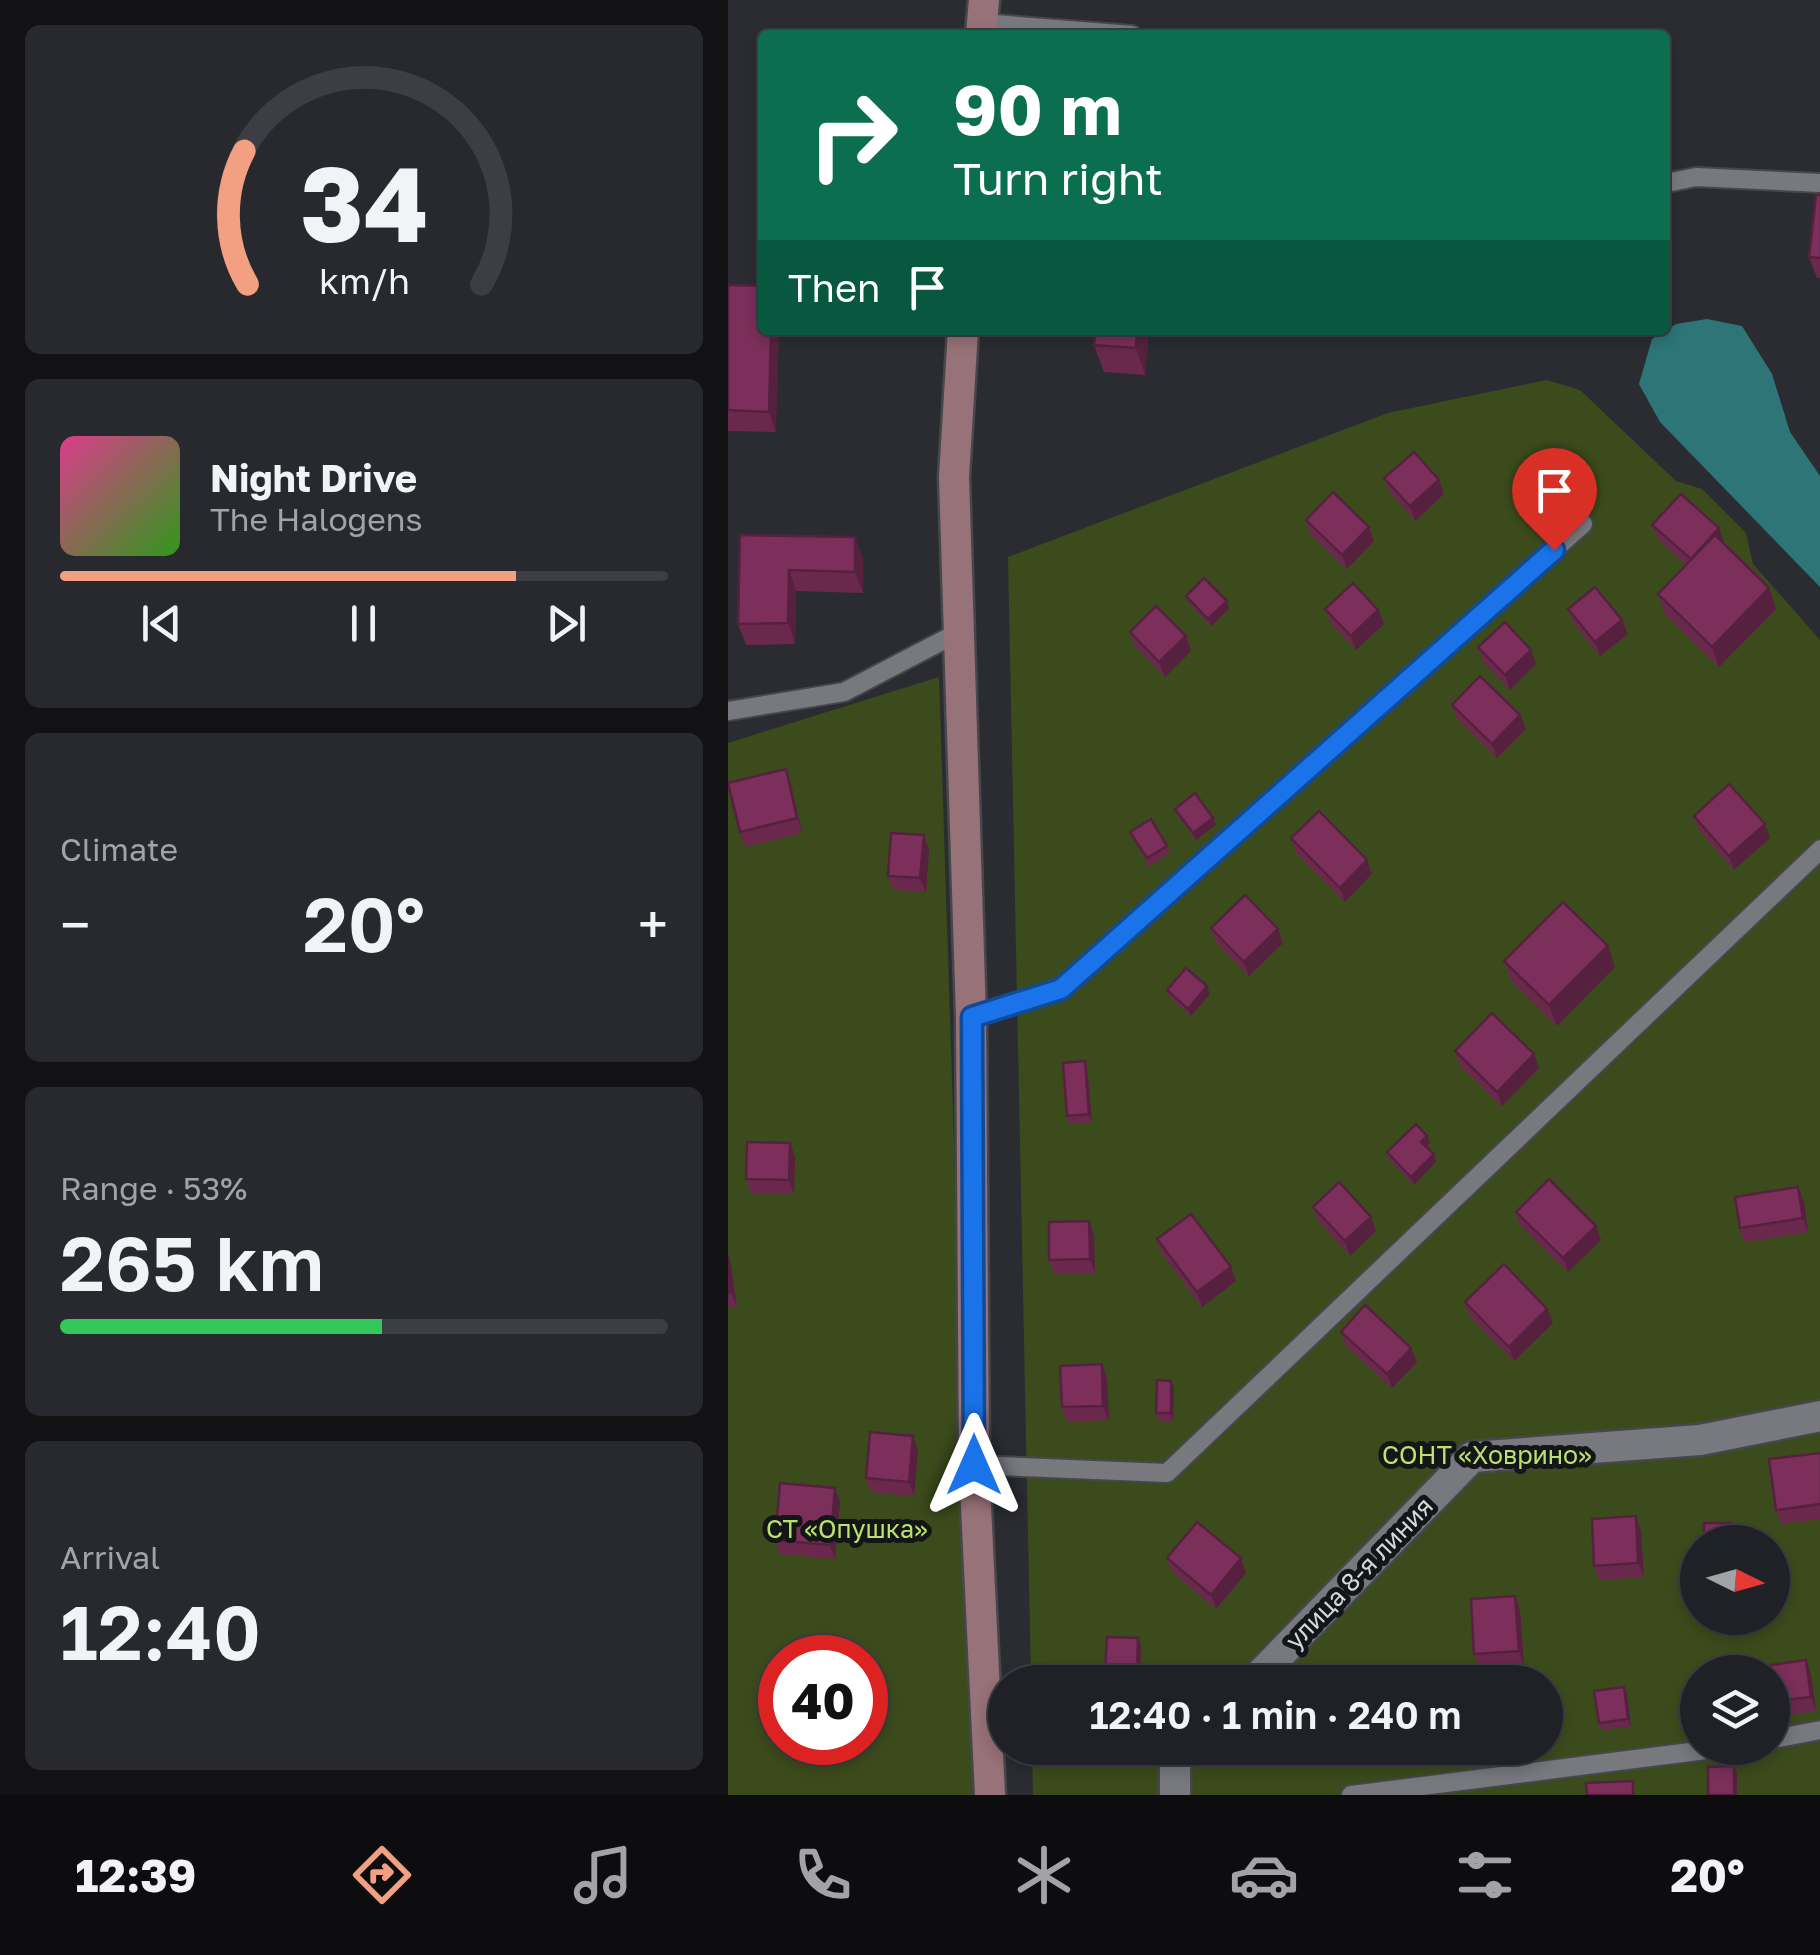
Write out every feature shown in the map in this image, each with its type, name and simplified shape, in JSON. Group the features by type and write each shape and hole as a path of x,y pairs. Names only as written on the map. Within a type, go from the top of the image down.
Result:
{"street":[{"path":"963,335 954,477 972,1017 974,1465 990,1795"},
{"name":"улица 8-я линия","path":"1269,1665 1472,1456 1700,1440 1820,1416"},
{"path":"1175,1765 1175,1795"}],"lane":[{"path":"982,19 1085,30"},
{"path":"1670,183 1696,177 1820,183"},
{"path":"972,1017 1061,989 1583,524"},
{"path":"728,710 844,692 958,632"},
{"path":"974,1465 1167,1472 1820,848"},
{"path":"1790,1735 1820,1730"},
{"path":"1351,1795 1680,1753"}],"green space":[{"name":"СОНТ «Ховрино»","path":"1547,380 1580,390 1676,481 1702,489 1746,533 1753,564 1820,640 1820,1795 1033,1795 1032,1765 1563,1765 1563,1665 1031,1665 1008,557 1388,413"},
{"name":"СТ «Опушка»","path":"939,677 975,1795 728,1795 728,743"}],"water":[{"path":"1707,319 1742,326 1772,374 1790,432 1820,476 1820,587 1660,422 1639,384 1652,339 1670,335 1670,328"}],"building":[{"path":"1816,195 1821,195 1821,258 1809,257"},
{"path":"728,285 758,286 758,335 771,335 769,412 728,410"},
{"path":"1095,335 1137,335 1136,348 1094,345"},
{"path":"1414,452 1439,480 1410,506 1384,478"},
{"path":"1333,492 1369,527 1342,555 1306,520"},
{"path":"1681,494 1719,528 1691,559 1652,525"},
{"path":"740,535 855,537 855,572 789,570 788,623 738,624"},
{"path":"1715,535 1769,588 1712,647 1658,594"},
{"path":"1204,578 1227,601 1208,619 1186,596"},
{"path":"1353,583 1378,610 1351,636 1325,609"},
{"path":"1595,587 1622,620 1595,642 1568,609"},
{"path":"1156,606 1186,636 1159,662 1130,632"},
{"path":"1505,622 1531,650 1505,675 1478,647"},
{"path":"1480,676 1520,715 1492,744 1452,705"},
{"path":"786,769 797,818 740,832 728,783"},
{"path":"1729,784 1765,824 1729,856 1694,816"},
{"path":"1195,793 1213,818 1193,833 1175,809"},
{"path":"1319,811 1367,860 1340,888 1291,838"},
{"path":"1151,819 1167,846 1147,858 1130,832"},
{"path":"891,833 924,835 920,878 888,876"},
{"path":"1245,895 1278,929 1244,962 1211,928"},
{"path":"1563,902 1608,946 1549,1005 1504,961"},
{"path":"1186,968 1207,986 1188,1009 1167,990"},
{"path":"1492,1013 1534,1054 1497,1092 1455,1051"},
{"path":"1085,1061 1089,1114 1067,1116 1063,1063"},
{"path":"1416,1124 1427,1136 1421,1142 1434,1154 1411,1177 1387,1152"},
{"path":"747,1142 790,1143 789,1180 746,1179"},
{"path":"1549,1179 1596,1226 1563,1258 1516,1212"},
{"path":"1339,1182 1371,1217 1345,1241 1313,1207"},
{"path":"1798,1187 1803,1218 1740,1228 1735,1197"},
{"path":"1191,1214 1231,1267 1197,1292 1157,1239"},
{"path":"1089,1221 1090,1259 1049,1260 1049,1222"},
{"path":"1504,1264 1547,1309 1509,1347 1465,1302"},
{"path":"1365,1305 1411,1348 1387,1374 1341,1332"},
{"path":"1102,1364 1103,1406 1062,1407 1060,1366"},
{"path":"1157,1380 1171,1381 1171,1413 1156,1413"},
{"path":"870,1432 913,1436 909,1482 866,1478"},
{"path":"1821,1453 1821,1504 1776,1510 1769,1459"},
{"path":"780,1483 835,1488 830,1545 775,1540"},
{"path":"1636,1516 1638,1563 1594,1566 1592,1519"},
{"path":"1197,1522 1241,1558 1211,1595 1167,1558"},
{"path":"1515,1596 1519,1651 1474,1654 1471,1599"},
{"path":"1107,1637 1138,1638 1137,1665 1105,1665"},
{"path":"1806,1660 1811,1697 1790,1699 1790,1662"},
{"path":"1624,1687 1628,1719 1599,1723 1594,1691"},
{"path":"1734,1766 1734,1795 1708,1795 1708,1767"},
{"path":"1633,1781 1633,1795 1587,1795 1586,1783"}],"route":[{"path":"974,1465 972,1017 1061,989 1554,550"}]}
